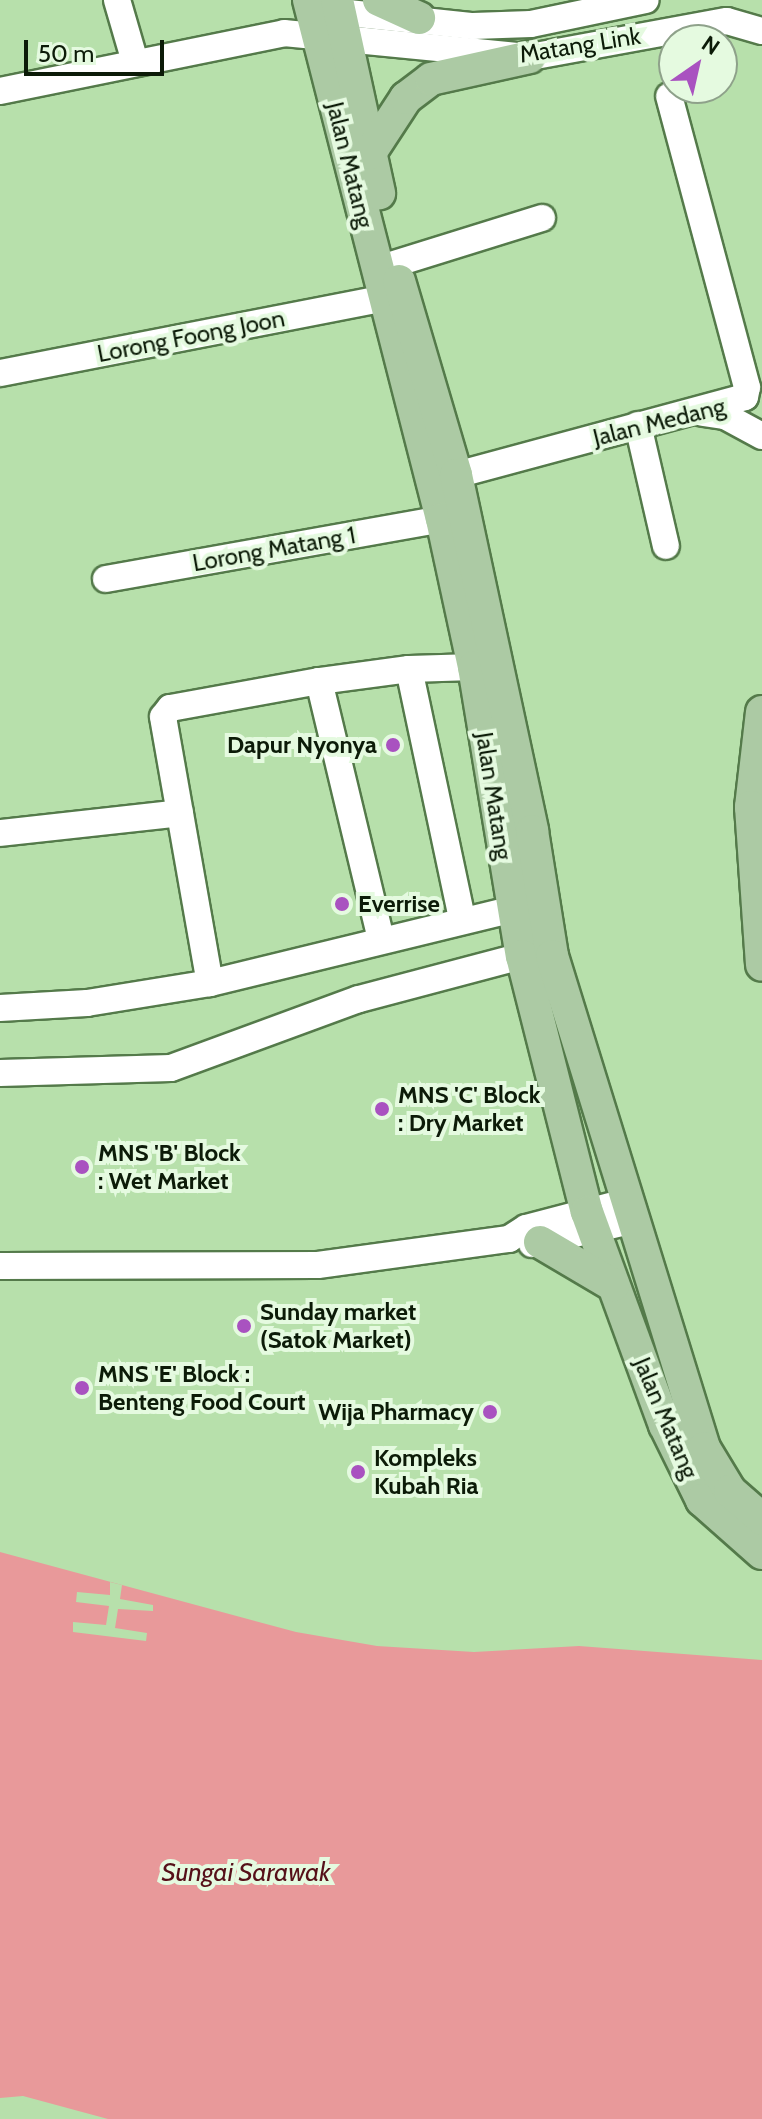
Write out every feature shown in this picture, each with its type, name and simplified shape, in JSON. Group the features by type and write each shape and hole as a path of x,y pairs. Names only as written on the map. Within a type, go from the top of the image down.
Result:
{"main road":[{"path":"379,0 419,18"},
{"name":"Jalan Matang","path":"328,17 370,153 394,264 456,475 532,831 552,956 628,1212 704,1448 730,1491 762,1519"},
{"name":"Jalan Matang","path":"328,17 382,299 442,519 474,667 522,956 576,1168 570,1199 558,1229 613,1285 665,1425 702,1500 762,1553"},
{"path":"370,153 406,98 431,79 530,57"},
{"path":"762,712 751,807 762,965"},
{"path":"558,1229 613,1285"}],"street":[{"path":"117,0 135,62"},
{"name":"Matang Link","path":"328,17 419,18 473,26 531,24 646,0"},
{"path":"0,91 284,33 328,17"},
{"name":"Matang Link","path":"328,17 530,57 727,21 762,31"},
{"name":"Jalan Medang","path":"456,475 638,425 740,402 747,387 671,104"},
{"path":"394,264 542,218"},
{"name":"Lorong Foong Joon","path":"0,373 382,299"},
{"path":"691,412 725,416 762,436"},
{"path":"638,425 666,546"},
{"name":"Lorong Matang 1","path":"106,579 442,519"},
{"path":"210,983 163,717 170,708 319,681 409,669 474,667"},
{"path":"409,669 462,918"},
{"path":"319,681 381,939"},
{"path":"0,833 180,813"},
{"path":"0,1008 87,1003 210,983 462,918 513,909"},
{"path":"0,1073 171,1068 359,999 522,956"},
{"path":"0,1266 318,1265 558,1229 628,1212"}],"water":[{"name":"Sungai Sarawak","path":"0,1552 296,1632 377,1646 474,1652 579,1646 762,1660 762,2119 108,2119 23,2096 0,2098"}],"pier":[{"path":"110,1582 122,1585 120,1599 153,1605 153,1611 118,1609 115,1628 147,1633 146,1641 73,1632 73,1622 106,1625 109,1606 76,1602 77,1592 110,1595"}],"place":[{"name":"Dapur Nyonya","path":"393,745"},
{"name":"Everrise","path":"342,904"},
{"name":"MNS 'C' Block : Dry Market","path":"382,1109"},
{"name":"MNS 'B' Block : Wet Market","path":"82,1167"},
{"name":"Sunday market (Satok Market)","path":"244,1326"},
{"name":"MNS 'E' Block : Benteng Food Court","path":"82,1388"},
{"name":"Wija Pharmacy","path":"490,1412"},
{"name":"Kompleks Kubah Ria","path":"358,1472"}]}
